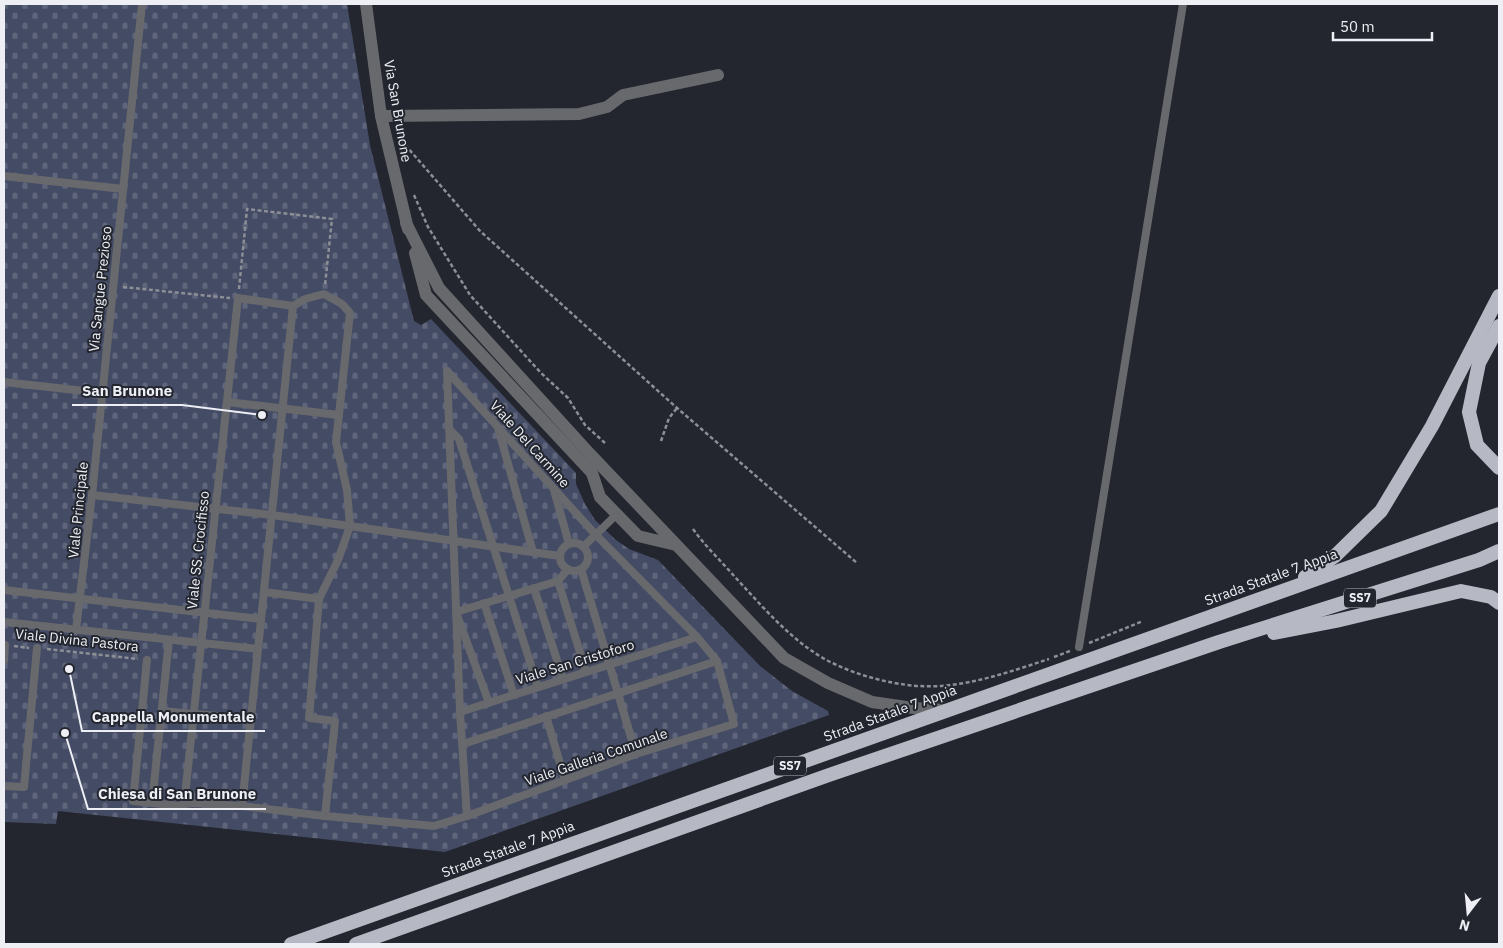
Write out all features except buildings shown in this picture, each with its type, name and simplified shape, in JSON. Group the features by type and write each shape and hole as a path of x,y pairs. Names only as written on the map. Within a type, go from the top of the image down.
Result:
{"highway":[{"path":"1289,588 1336,556 1381,511 1432,426 1499,296"},
{"path":"1499,326 1479,363 1469,412 1478,445 1499,468"},
{"name":"Strada Statale 7 Appia","path":"291,944 1499,514"},
{"name":"SS7","path":"356,944 829,775 1219,642 1479,560 1499,551"},
{"path":"1219,642 1336,621 1461,591 1491,597 1499,602"}],"street":[{"name":"Via San Brunone","path":"366,4 381,116 406,223"},
{"path":"381,116 579,114 607,107 623,95 718,75"},
{"path":"406,223 426,295 592,472 600,497 638,536 676,545"},
{"path":"406,223 439,288 676,545 784,658 828,683 872,702 913,708 947,710"}],"lane":[{"name":"Via Sangue Prezioso","path":"102,393 142,4"},
{"path":"1079,647 1183,4"},
{"path":"4,176 123,189"},
{"path":"238,298 293,306 305,299 324,294 342,304 350,314 336,442 347,490 350,526 338,560 319,598 309,718 335,721 325,816"},
{"name":"Viale SS. Crocifisso","path":"184,805 238,298"},
{"path":"242,806 293,306"},
{"name":"Viale Del Carmine","path":"449,429 447,371 595,534 697,637 717,661"},
{"path":"4,382 102,393"},
{"name":"Viale Principale","path":"76,630 102,393"},
{"path":"227,402 339,415"},
{"path":"497,425 533,552"},
{"path":"449,429 460,712 467,816"},
{"path":"449,429 459,439 538,687"},
{"path":"553,488 569,544"},
{"path":"92,495 272,515 560,556"},
{"path":"583,547 617,514"},
{"path":"581,569 568,569 562,564 560,556 563,549 569,544 583,547 588,558 581,569 636,754"},
{"path":"456,612 558,581 568,569"},
{"path":"558,581 586,672"},
{"path":"534,588 563,679"},
{"path":"4,590 261,619"},
{"path":"264,592 319,598"},
{"path":"484,603 514,695"},
{"path":"456,612 489,703"},
{"name":"Viale Divina Pastora","path":"4,622 258,649"},
{"name":"Viale San Cristoforo","path":"460,712 697,637"},
{"path":"152,803 169,640"},
{"path":"4,661 6,645"},
{"path":"4,786 24,787 37,648"},
{"name":"Viale Galleria Comunale","path":"147,660 133,801 184,805 191,803 242,806 434,826 467,816 636,754 734,724 717,661"},
{"path":"463,744 717,661"},
{"path":"162,711 251,719"},
{"path":"546,716 566,780"}],"path":[{"path":"396,135 480,232 677,408 857,563"},
{"path":"402,141 403,149"},
{"path":"412,190 428,227 470,295 541,374 568,398 585,425 606,443"},
{"path":"112,286 238,298 247,210 332,219 324,294"},
{"path":"661,441 669,418 677,408"},
{"path":"693,529 773,617 813,652 833,663 888,682 920,686 954,684 1017,669 1079,647 1143,621"},
{"name":"Viale Divina Pastora","path":"6,645 147,660"}],"green space":[{"path":"4,4 347,4 370,145 414,321 421,325 431,319 576,473 576,484 585,504 595,520 616,540 629,549 658,560 760,666 792,691 828,711 829,715 445,852 58,811 56,824 4,822"}],"place":[{"name":"San Brunone","path":"262,415"},
{"name":"Cappella Monumentale","path":"69,669"},
{"name":"Chiesa di San Brunone","path":"65,733"}]}
